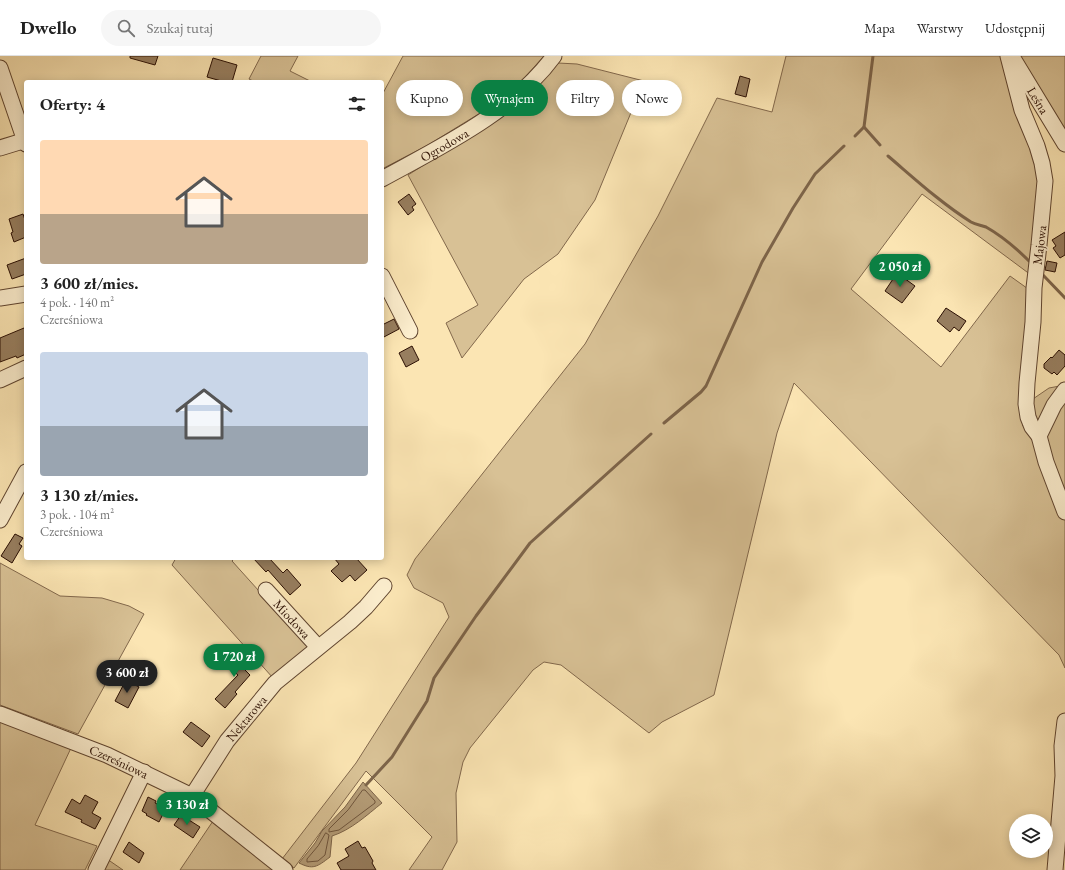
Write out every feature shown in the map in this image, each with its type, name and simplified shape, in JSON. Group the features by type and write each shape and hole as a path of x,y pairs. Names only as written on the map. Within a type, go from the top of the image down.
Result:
{"street":[{"name":"Ogrodowa","path":"384,178 445,144 503,106 526,88 554,56"},
{"name":"Majowa","path":"1008,56 1022,110 1037,146 1045,181 1034,288 1033,322 1026,404 1032,428 1039,436 1046,462 1065,512"},
{"name":"Leśna","path":"1012,56 1065,144"},
{"path":"0,68 24,135"},
{"path":"0,148 24,142"},
{"path":"384,280 410,331"},
{"path":"0,298 24,294"},
{"path":"0,380 24,369"},
{"path":"1039,436 1054,405 1065,390"},
{"path":"0,520 24,476"},
{"name":"Nektarowa","path":"192,796 227,741 275,683 361,612 384,586"},
{"name":"Miodowa","path":"266,590 318,648"},
{"name":"Czereśniowa","path":"0,714 107,755 192,796 286,870"},
{"path":"1055,870 1063,776 1062,746 1065,721"},
{"path":"96,870 144,772"}],"shaded area":[{"path":"261,56 298,56 290,71 308,80 251,80 249,79"},
{"path":"403,56 544,56 522,80 471,80 471,116 475,116 428,145 384,168 384,91"},
{"path":"786,56 1004,56 1039,163 1031,275 922,194 851,289 941,367 1010,276 1031,291 1020,401 1023,426 1030,401 1049,388 1065,385 1065,668 1059,655 794,383 777,433 714,695 662,722 649,733 561,665 544,662 533,670 470,748 463,762 456,793 457,842 442,870 409,870 432,837 366,771 294,868 282,859 356,763 449,617 443,603 414,588 407,575 415,559 585,344 658,216 717,98 772,112"},
{"path":"1015,56 1065,56 1065,137"},
{"path":"558,63 577,64 640,80 622,80 622,116 630,116 595,200 558,254 524,279 462,358 446,323 478,305 408,175 501,116 548,116 548,80 542,80"},
{"path":"175,560 233,560 232,561 312,650 273,678 172,565"},
{"path":"0,563 60,596 102,598 129,606 144,614 78,734 0,705"},
{"path":"0,721 71,748 35,825 97,846 85,870 0,870"},
{"path":"213,821 276,870 180,870"},
{"path":"107,859 123,870 101,870"}],"water":[{"path":"363,782 382,803 346,830 332,836 330,857 326,860 312,867 299,863 315,843 322,831 345,807"}],"building":[{"path":"130,56 158,56 155,65 130,58"},
{"path":"213,58 237,65 233,80 218,80 207,77"},
{"path":"740,76 750,79 746,97 735,94"},
{"path":"409,194 416,204 412,207 414,210 408,215 398,202"},
{"path":"23,214 24,238 14,242 9,219"},
{"path":"1065,232 1065,255 1060,258 1053,248 1056,246 1052,240"},
{"path":"24,259 24,275 12,279 7,265"},
{"path":"1047,261 1057,263 1055,272 1045,270"},
{"path":"897,273 915,286 902,303 885,291"},
{"path":"946,308 966,321 959,331 954,327 950,332 937,321"},
{"path":"394,319 399,329 384,337 384,324"},
{"path":"24,328 24,355 17,358 16,356 0,362 0,338"},
{"path":"412,346 419,360 406,367 399,353"},
{"path":"1059,350 1065,355 1065,366 1057,375 1054,372 1052,374 1044,368 1044,364"},
{"path":"15,534 23,538 19,544 22,546 12,563 1,556"},
{"path":"255,560 271,560 283,573 287,569 301,585 290,595 268,570 266,572"},
{"path":"336,560 358,560 367,570 355,581 350,575 342,582 331,571 339,564"},
{"path":"234,648 245,657 244,658 247,661 243,666 250,675 235,692 237,694 225,708 215,699 238,675 224,663 231,656 229,654"},
{"path":"126,680 139,687 128,708 115,701"},
{"path":"191,722 210,736 202,747 183,732"},
{"path":"85,795 98,802 92,813 101,818 95,829 81,822 82,820 65,812 72,799 80,804"},
{"path":"148,797 156,801 155,803 166,808 159,822 142,811"},
{"path":"181,815 200,827 193,838 174,825"},
{"path":"358,841 362,848 365,847 376,870 341,870 337,863 349,856 345,849"},
{"path":"129,842 144,853 139,863 123,852"}],"waterway":[{"path":"873,56 864,127 880,145"},
{"path":"855,136 864,127"},
{"path":"664,423 706,386 762,262 793,208 815,174 844,146"},
{"path":"888,156 949,207 971,222 986,227 998,234 1029,261"},
{"path":"1043,275 1065,298"},
{"path":"366,785 392,757 427,701 434,678 476,616 530,543 651,434"}]}
